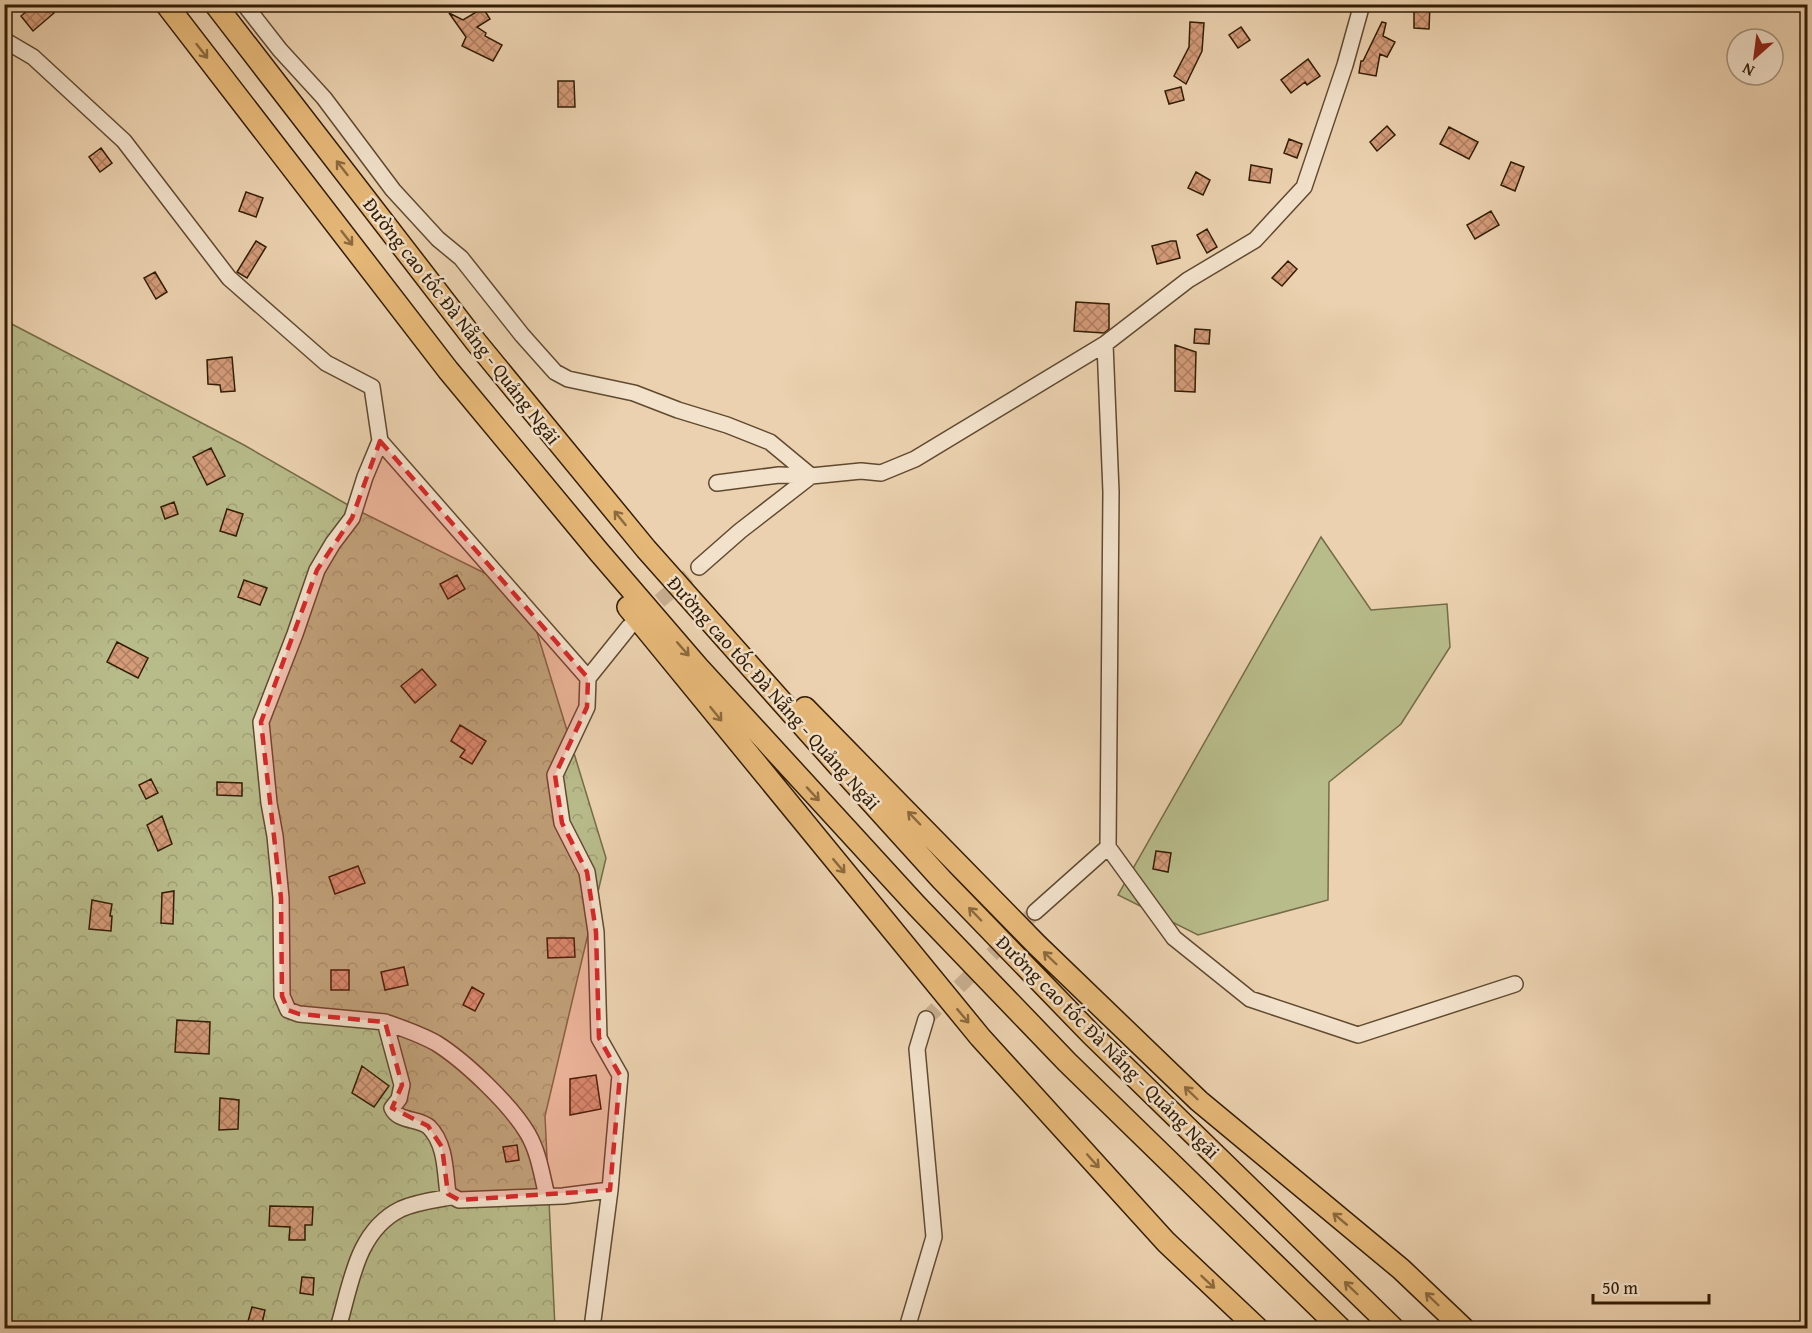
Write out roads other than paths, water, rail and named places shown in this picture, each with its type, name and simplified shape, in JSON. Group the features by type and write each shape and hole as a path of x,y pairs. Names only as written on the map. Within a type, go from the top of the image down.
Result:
{"highway":[{"name":"Đường cao tốc Đà Nẵng - Quảng Ngãi","path":"166,4 448,370 698,667 909,898 1067,1062 1340,1329"},
{"name":"Đường cao tốc Đà Nẵng - Quảng Ngãi","path":"215,4 476,342 646,549 837,764 942,880 1091,1034 1393,1329"},
{"path":"448,370 615,590 980,1037 1166,1242 1257,1329"},
{"path":"646,549 1037,945 1199,1101 1401,1269 1463,1329"}],"street":[{"path":"244,4 280,50 324,98 393,190 438,239 461,258 522,335 555,372 568,379 634,393 770,442 811,476"},
{"path":"717,483 779,475 811,476 861,471 881,473 915,459 1105,344 1188,280 1255,240 1304,187 1345,65 1362,4"},
{"path":"4,40 33,57 124,141 229,278 326,363 372,387 380,441 364,477 352,518 333,543 317,570 261,722 282,898 282,996 288,1010 299,1014 385,1022 424,1036 454,1056 494,1092 529,1135 547,1196"},
{"path":"1105,344 1112,492 1108,847 1174,938 1250,999 1358,1035 1515,984"},
{"path":"380,441 588,678"},
{"path":"699,567 740,531 811,476"},
{"path":"592,1329 610,1190 620,1075 599,1038 596,932 587,872 562,823 555,775 587,707 588,678 629,627"},
{"path":"1035,912 1108,847"},
{"path":"907,1329 934,1237 917,1049 927,1019"},
{"path":"385,1022 402,1085 399,1099 392,1108 394,1113 401,1117 428,1126 441,1147 448,1194 451,1197"},
{"path":"338,1329 361,1250 374,1229 402,1209 422,1202 451,1197 459,1200 547,1196 610,1190"}],"tunnel":[{"path":"642,616 699,567"},
{"path":"926,1019 1035,912"}]}
